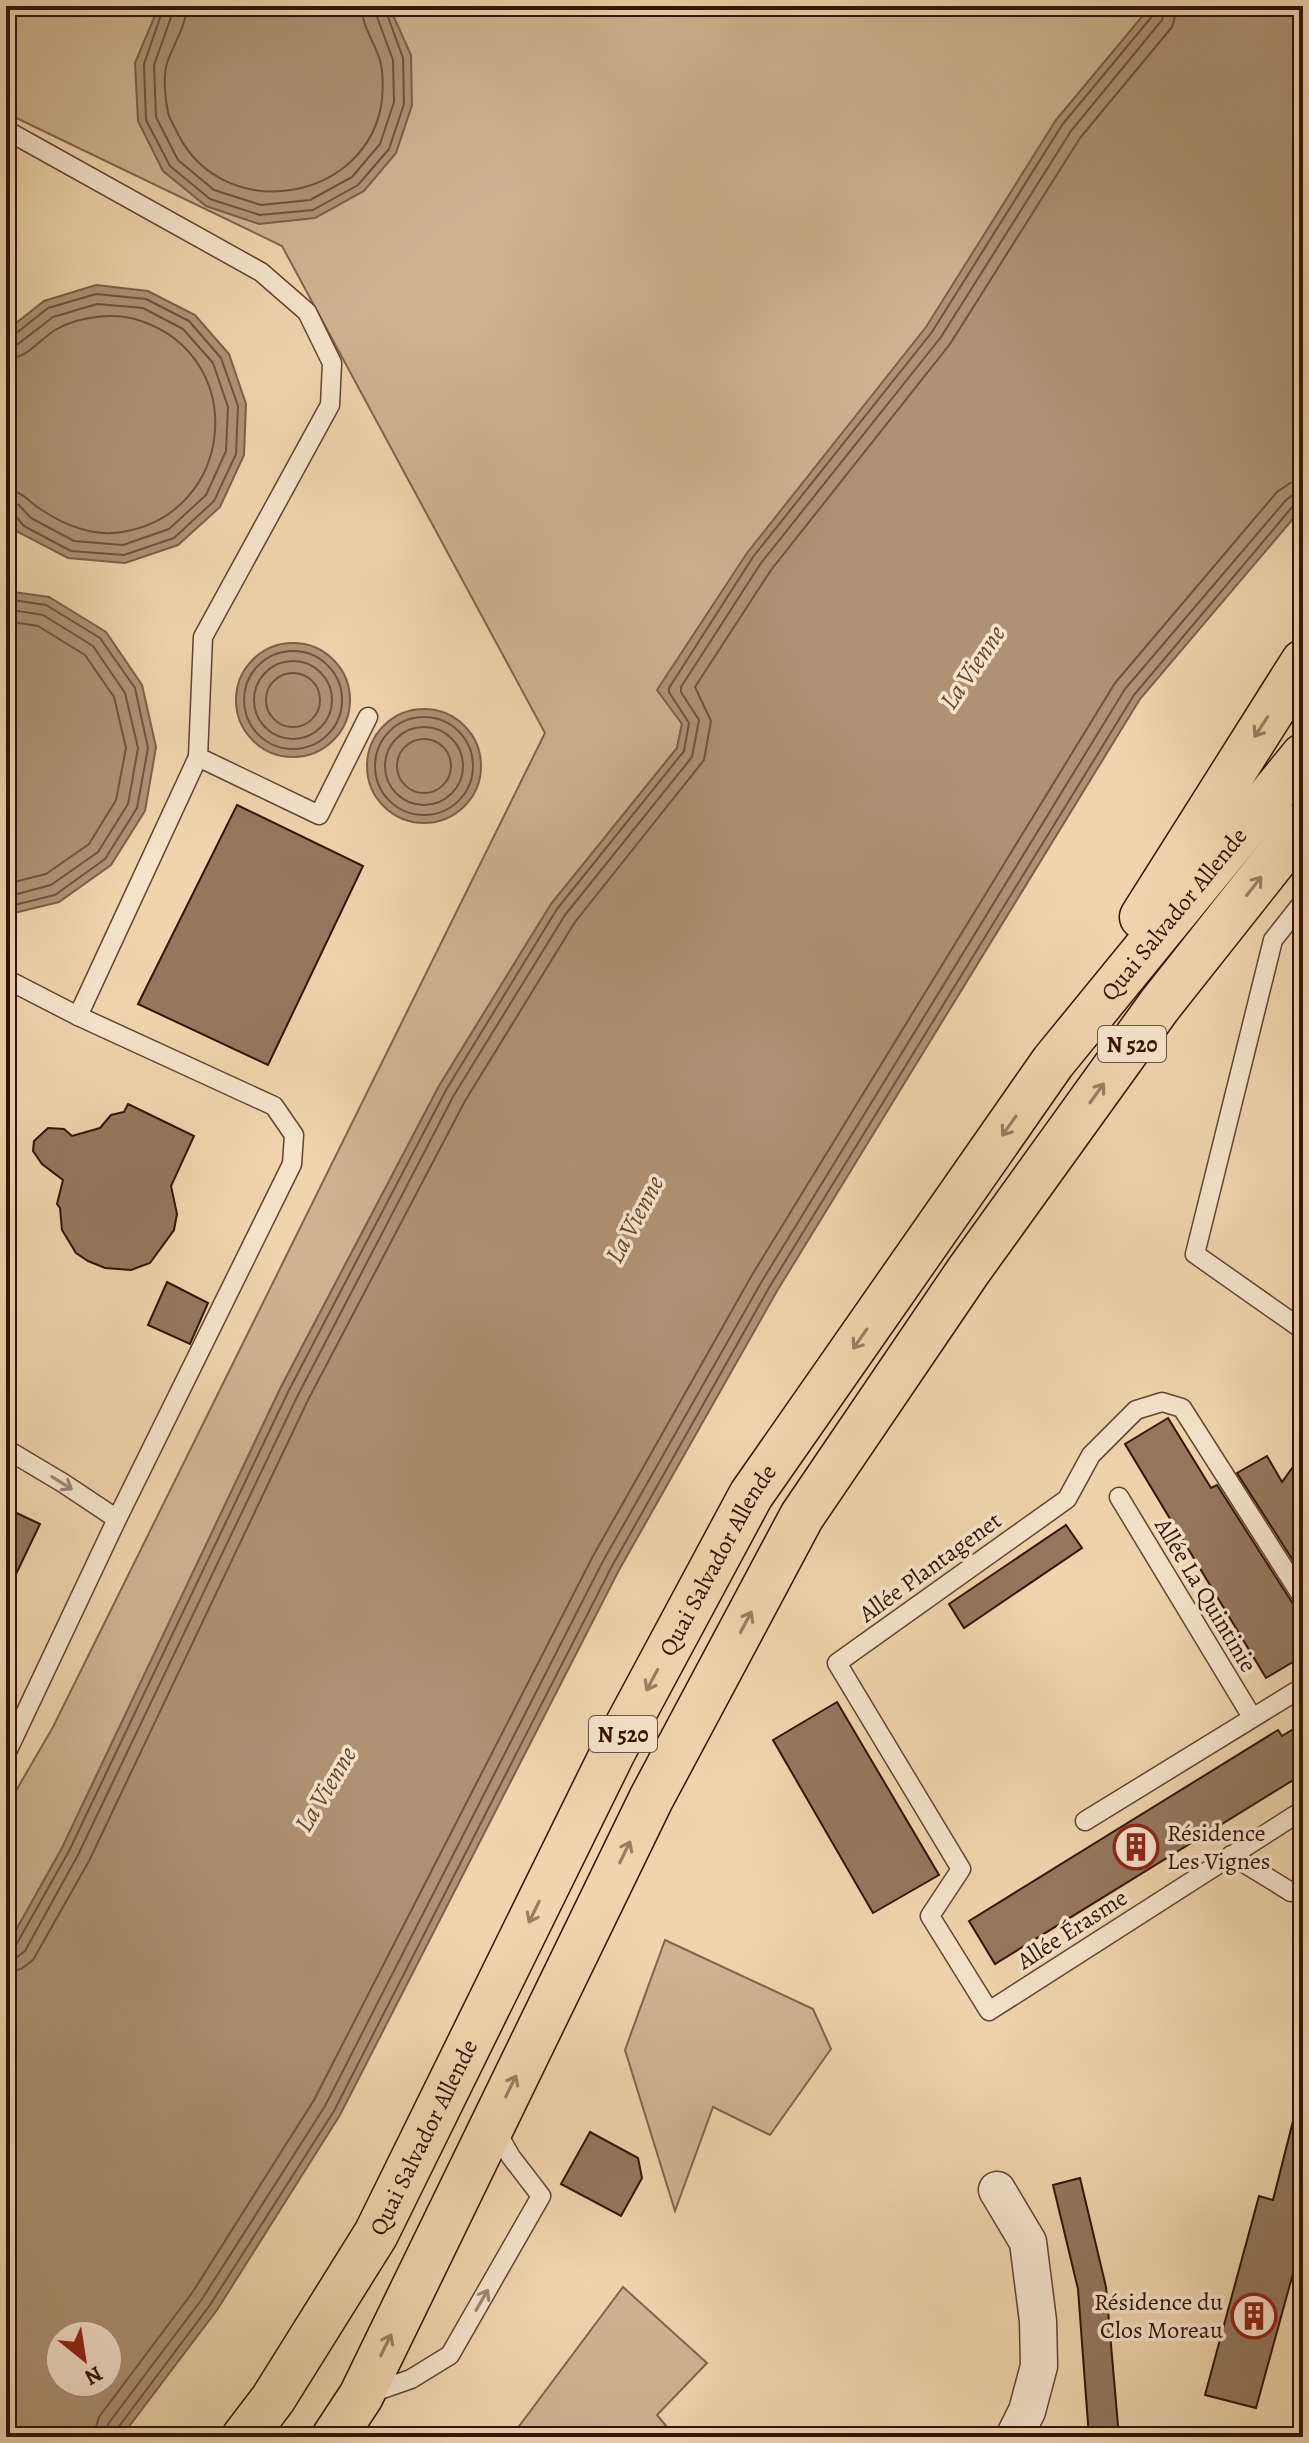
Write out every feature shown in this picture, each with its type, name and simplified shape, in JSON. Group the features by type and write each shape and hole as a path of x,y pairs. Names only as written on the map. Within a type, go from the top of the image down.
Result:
{"main road":[{"path":"1053,1062 1303,662"},
{"name":"Quai Salvador Allende","path":"244,2437 273,2399 376,2234 613,1752 751,1495 1053,1062 1303,756"},
{"name":"Quai Salvador Allende","path":"334,2437 361,2396 651,1799 802,1516 969,1270 1150,1018 1303,824"}],"street":[{"path":"997,2190 1028,2242 1038,2321 1039,2366 1027,2411 1014,2437"}],"lane":[{"path":"6,130 261,272 307,312 332,363 330,405 203,637 198,757 78,1016"},
{"path":"198,757 319,815 368,717"},
{"path":"1303,902 1273,940 1195,1254 1303,1330"},
{"path":"6,979 78,1016 274,1106 294,1135 292,1164 117,1519 6,1754"},
{"name":"Allée Plantagenet","path":"989,2011 930,1916 961,1869 837,1663 1067,1499 1091,1455 1136,1410 1162,1402 1182,1408 1303,1598"},
{"path":"6,1449 117,1519"},
{"name":"Allée La Quintinie","path":"1119,1497 1252,1717"},
{"path":"1085,1821 1303,1687"},
{"name":"Allée Érasme","path":"989,2011 1303,1810"},
{"path":"1231,1855 1291,1892 1303,1888"},
{"path":"361,2396 411,2379 450,2355 541,2196 511,2157 492,2125"}],"shaded area":[{"path":"6,6 1151,6 1056,120 682,724 677,748 551,904 439,1086 281,1387 62,1848 6,1948 6,1808 53,1727 545,733 282,246 6,113"},
{"path":"665,1940 813,2009 831,2049 770,2135 713,2107 675,2211 625,2050"},
{"path":"623,2287 707,2363 657,2415 672,2433 668,2437 511,2437"}],"water":[{"path":"159,6 389,6 411,55 412,105 396,153 364,191 315,218 259,224 206,206 163,171 138,121 135,63"},
{"name":"La Vienne","path":"1151,6 1303,6 1303,507 1140,699 777,1291 619,1570 340,2115 217,2310 121,2437 6,2437 6,1948 62,1848 281,1387 439,1086 551,904 677,748 682,724 657,690 747,553 926,327 1056,120"},
{"path":"96,285 148,291 195,315 229,354 246,404 244,455 220,507 178,545 125,563 68,558 18,532 6,516 6,331 44,301"},
{"path":"6,591 49,597 106,632 142,685 156,747 145,811 111,865 59,902 6,915"},
{"path":"293,643 315,647 334,659 346,678 350,700 346,722 334,741 315,753 293,757 271,753 252,741 240,722 236,700 240,678 252,659 271,647"},
{"path":"424,709 446,713 464,726 477,744 481,766 477,788 464,806 446,819 424,823 402,819 384,806 371,788 367,766 371,744 384,726 402,713"}],"building":[{"path":"237,805 363,866 268,1065 138,1004"},
{"path":"128,1104 194,1136 171,1186 177,1214 174,1230 150,1263 131,1270 105,1268 76,1253 62,1230 57,1204 63,1180 42,1164 33,1151 34,1141 48,1128 64,1129 72,1136 100,1128 111,1115 124,1112"},
{"path":"167,1282 208,1303 190,1344 148,1325"},
{"path":"1168,1418 1211,1488 1217,1485 1293,1604 1303,1610 1303,1656 1266,1678 1125,1444"},
{"path":"1303,1453 1303,1576 1237,1473 1267,1456 1282,1482"},
{"path":"6,1508 40,1524 6,1595"},
{"path":"1066,1525 1082,1548 964,1628 949,1604"},
{"path":"837,1702 939,1875 873,1913 773,1740"},
{"name":"Résidence Les Vignes","path":"1303,1723 1303,1774 995,1964 969,1921 1278,1730 1282,1736"},
{"name":"Résidence du Clos Moreau","path":"1293,2121 1303,2122 1303,2237 1256,2408 1205,2395 1259,2196 1273,2200"},
{"path":"590,2132 638,2158 642,2178 621,2216 561,2184"},
{"path":"1080,2178 1106,2287 1119,2437 1089,2437 1078,2289 1053,2185"}],"place":[{"name":"Résidence Les Vignes","path":"1136,1847"},
{"name":"Résidence du Clos Moreau","path":"1254,2316"}]}
